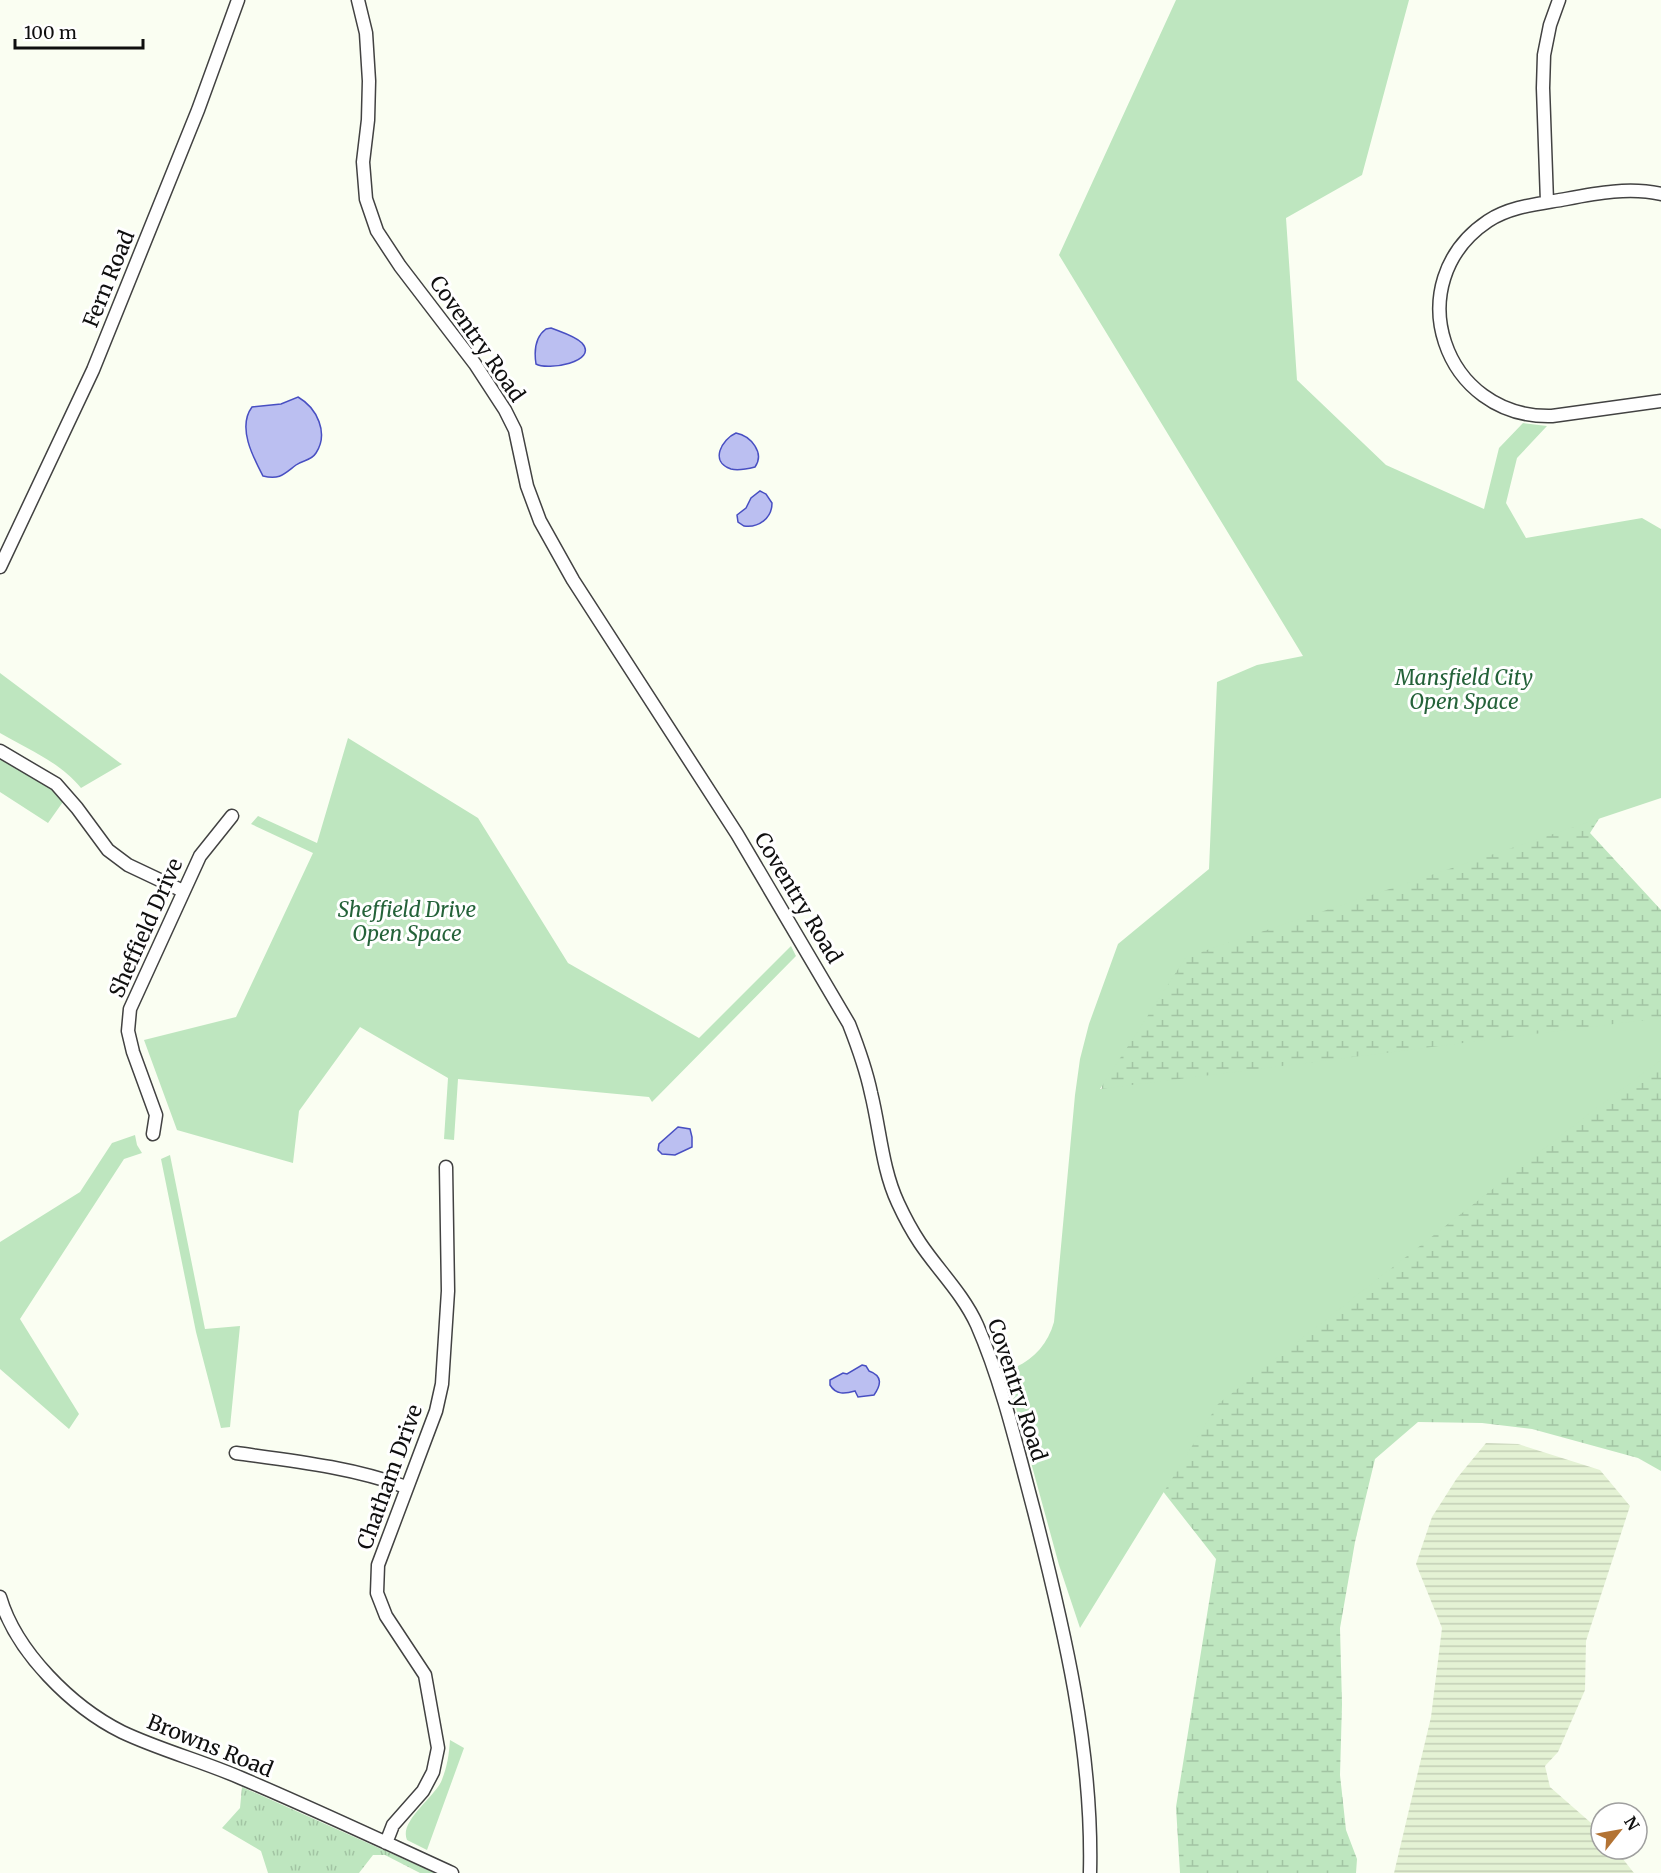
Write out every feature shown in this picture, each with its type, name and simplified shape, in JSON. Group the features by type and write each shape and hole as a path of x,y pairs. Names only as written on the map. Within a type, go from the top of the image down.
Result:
{"street":[{"name":"Fern Road","path":"0,567 93,370 198,110 238,0"},
{"name":"Coventry Road","path":"358,0 366,33 369,81 368,120 363,162 366,199 377,231 400,266 475,364 505,410 514,430 527,486 540,521 573,579 737,834 849,1024 872,1094 882,1149 897,1201 919,1242 966,1306 976,1325 1000,1390 1022,1464 1060,1613 1081,1736 1091,1828 1090,1873"},
{"path":"1548,202 1543,88 1544,55 1558,0"},
{"path":"1661,194 1623,190 1514,209 1488,221 1470,237 1456,255 1448,269 1440,303 1443,339 1449,354 1470,386 1482,396 1509,410 1552,416 1661,401"},
{"path":"0,751 56,784 108,850 129,865 183,891"},
{"name":"Sheffield Drive","path":"153,1134 156,1115 133,1052 128,1031 130,1009 200,856 232,816"},
{"name":"Chatham Drive","path":"386,1843 393,1825 423,1791 433,1772 438,1748 424,1675 386,1616 377,1593 378,1565 436,1411 442,1384 448,1291 446,1167"},
{"path":"236,1453 350,1470 406,1487"},
{"name":"Browns Road","path":"0,1597 22,1644 56,1683 97,1718 124,1732 240,1777 452,1873"}],"green space":[{"name":"Mansfield City Open Space","path":"1176,0 1409,0 1362,175 1286,218 1297,380 1386,465 1484,509 1499,448 1523,423 1547,426 1517,458 1506,503 1526,538 1642,518 1661,529 1661,798 1186,957 1100,1089 1661,1018 1661,1060 1218,1404 1080,1628 1059,1565 1006,1371 1030,1359 1036,1353 1047,1339 1054,1322 1080,1059 1089,1024 1118,944 1209,869 1217,682 1257,665 1303,656 1059,255"},
{"path":"0,673 122,764 81,788 54,764 0,733"},
{"name":"Sheffield Drive Open Space","path":"348,738 478,818 568,963 699,1038 791,946 796,956 652,1102 649,1097 458,1079 454,1140 444,1139 448,1078 360,1027 299,1111 293,1163 177,1130 144,1040 236,1017 313,853 251,824 258,816 317,843"},
{"path":"0,756 48,783 65,799 48,823 0,792"},
{"path":"1623,781 1590,833 1661,910 1661,1471 1638,1458 1532,1429 1482,1423 1418,1422 1375,1459 1355,1542 1340,1628 1342,1704 1340,1775 1346,1830 1357,1859 1356,1873 1180,1873 1176,1807 1216,1559 1074,1378 1074,1256 1110,1038 1159,938"},
{"path":"135,1135 142,1153 124,1159 20,1319 79,1414 69,1429 0,1369 0,1242 80,1192 112,1143"},
{"path":"170,1155 205,1329 240,1326 230,1427 221,1428 196,1332 161,1159"},
{"path":"1486,1443 1518,1444 1600,1470 1630,1506 1586,1641 1585,1690 1558,1752 1545,1766 1550,1787 1589,1821 1589,1861 1624,1861 1634,1873 1394,1873 1431,1717 1442,1628 1416,1564 1432,1517 1457,1478"},
{"path":"450,1740 464,1748 427,1850 407,1840 406,1833 412,1818 441,1782 445,1772"},
{"path":"242,1787 435,1873 420,1873 385,1855 373,1855 359,1873 268,1873 261,1851 222,1828 240,1808"}],"water":[{"path":"551,328 568,334 582,343 585,350 584,355 578,360 560,365 536,364 537,340 542,332"},
{"path":"298,397 311,408 319,422 320,445 312,458 299,463 281,475 263,476 248,442 246,424 248,415 252,407 281,404"},
{"path":"736,433 747,438 755,446 758,462 755,467 734,470 724,466 721,461 719,456 722,445"},
{"path":"760,491 766,494 772,503 770,513 759,524 744,526 738,522 737,515"},
{"path":"678,1127 690,1129 692,1147 675,1155 662,1154 658,1150 659,1144"},
{"path":"862,1365 879,1378 878,1388 874,1395 858,1397 855,1391 841,1393 835,1391 830,1385 830,1380"}]}
